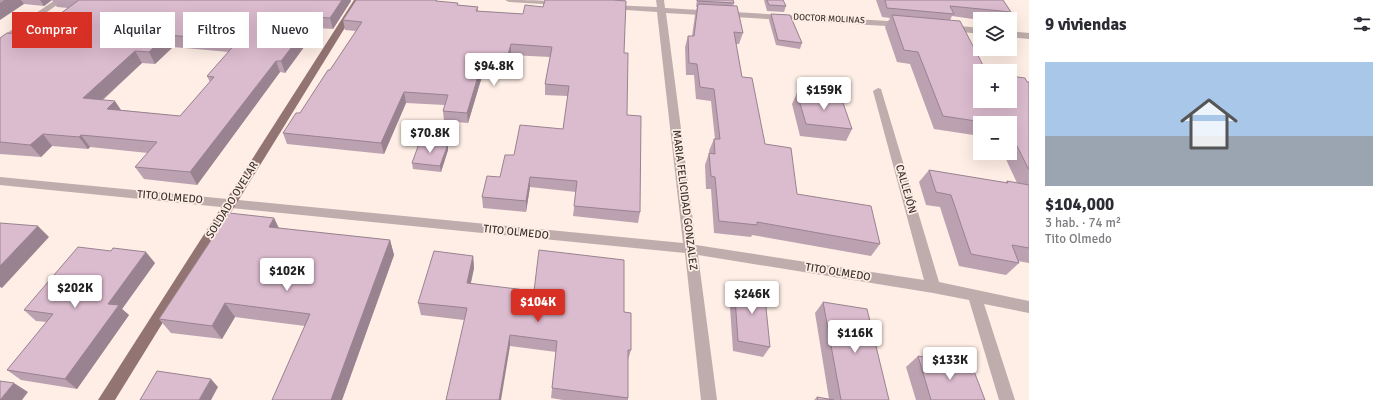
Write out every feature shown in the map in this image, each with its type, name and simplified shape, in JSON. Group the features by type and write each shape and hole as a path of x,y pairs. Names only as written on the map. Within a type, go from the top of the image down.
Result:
{"main road":[{"name":"SOLDADO OVELAR","path":"106,400 358,0"}],"street":[{"path":"0,42 60,0"},
{"path":"509,0 570,4"},
{"name":"DOCTOR MOLINAS","path":"600,6 660,5 911,25"},
{"name":"MARIA FELICIDAD GONZALEZ","path":"660,5 709,400"},
{"path":"942,28 973,30"},
{"path":"1017,35 1029,36"},
{"name":"CALLEJÓN","path":"878,91 933,287"},
{"name":"TITO OLMEDO","path":"0,181 691,249 933,287 1029,307"},
{"path":"975,296 1007,400"}],"building":[{"path":"79,0 342,0 330,18 323,18 323,12 257,12 257,48 291,48 281,61 276,61 190,172 135,167 157,142 81,135 79,137 43,134 30,145 0,142 0,38 7,33 12,33 12,48 92,48 92,12 63,12","holes":["100,12 175,12 175,36 183,36 183,12 249,12 249,48 232,48 207,76 214,77 180,116 107,109 115,101 83,98 135,51 149,52 153,48 100,48"]},
{"path":"356,0 436,0 458,3 457,5 478,7 476,11 523,14 525,5 543,7 545,0 626,1 624,53 628,53 627,115 641,116 640,212 574,206 577,181 530,177 526,201 482,197 487,176 500,177 505,155 514,155 520,125 563,129 569,86 545,84 552,47 511,44 505,65 482,63 467,113 443,111 448,95 404,92 381,143 283,133 296,113 300,113 362,22 343,20"},
{"path":"733,0 734,3 697,1"},
{"path":"767,0 783,0 786,6 769,5"},
{"path":"885,0 1003,0 1011,12 950,6 954,14 887,8"},
{"path":"698,4 737,6 743,33 734,32 742,77 752,78 765,144 791,148 797,194 871,206 880,244 757,222 757,225 719,221 715,177 711,176 709,153 715,154 714,139 720,139 714,89 700,87 697,64 689,63 688,36 694,36"},
{"path":"771,14 790,15 802,43 778,40"},
{"path":"892,15 960,21 973,46 973,56 978,56 982,64 973,64 973,108 1017,108 1017,77 1025,78 1027,82 1029,82 1029,170 1017,146 1017,116 973,116 973,121 943,116 918,52 904,50"},
{"path":"797,93 841,97 852,129 806,124"},
{"path":"420,141 448,144 440,166 412,163"},
{"path":"929,170 1029,185 1029,248 1012,245 1019,263 971,254 951,195 936,192"},
{"path":"229,213 274,218 269,227 390,240 331,400 272,400 310,314 225,303 212,326 159,319"},
{"path":"0,223 38,226 0,266"},
{"path":"78,247 111,251 113,248 146,252 108,304 119,305 65,379 7,370 53,314 24,310"},
{"path":"539,250 624,260 624,312 631,313 631,350 628,350 628,398 552,388 557,341 510,335 499,400 446,400 467,308 418,303 434,251 473,256 467,283 534,291"},
{"path":"734,283 764,288 770,347 738,341"},
{"path":"823,302 867,309 889,400 841,400"},
{"path":"918,356 972,366 985,400 931,400"},
{"path":"157,371 211,379 199,400 140,400"},
{"path":"0,381 14,383 0,400"},
{"path":"817,397 834,400 818,400"}]}
